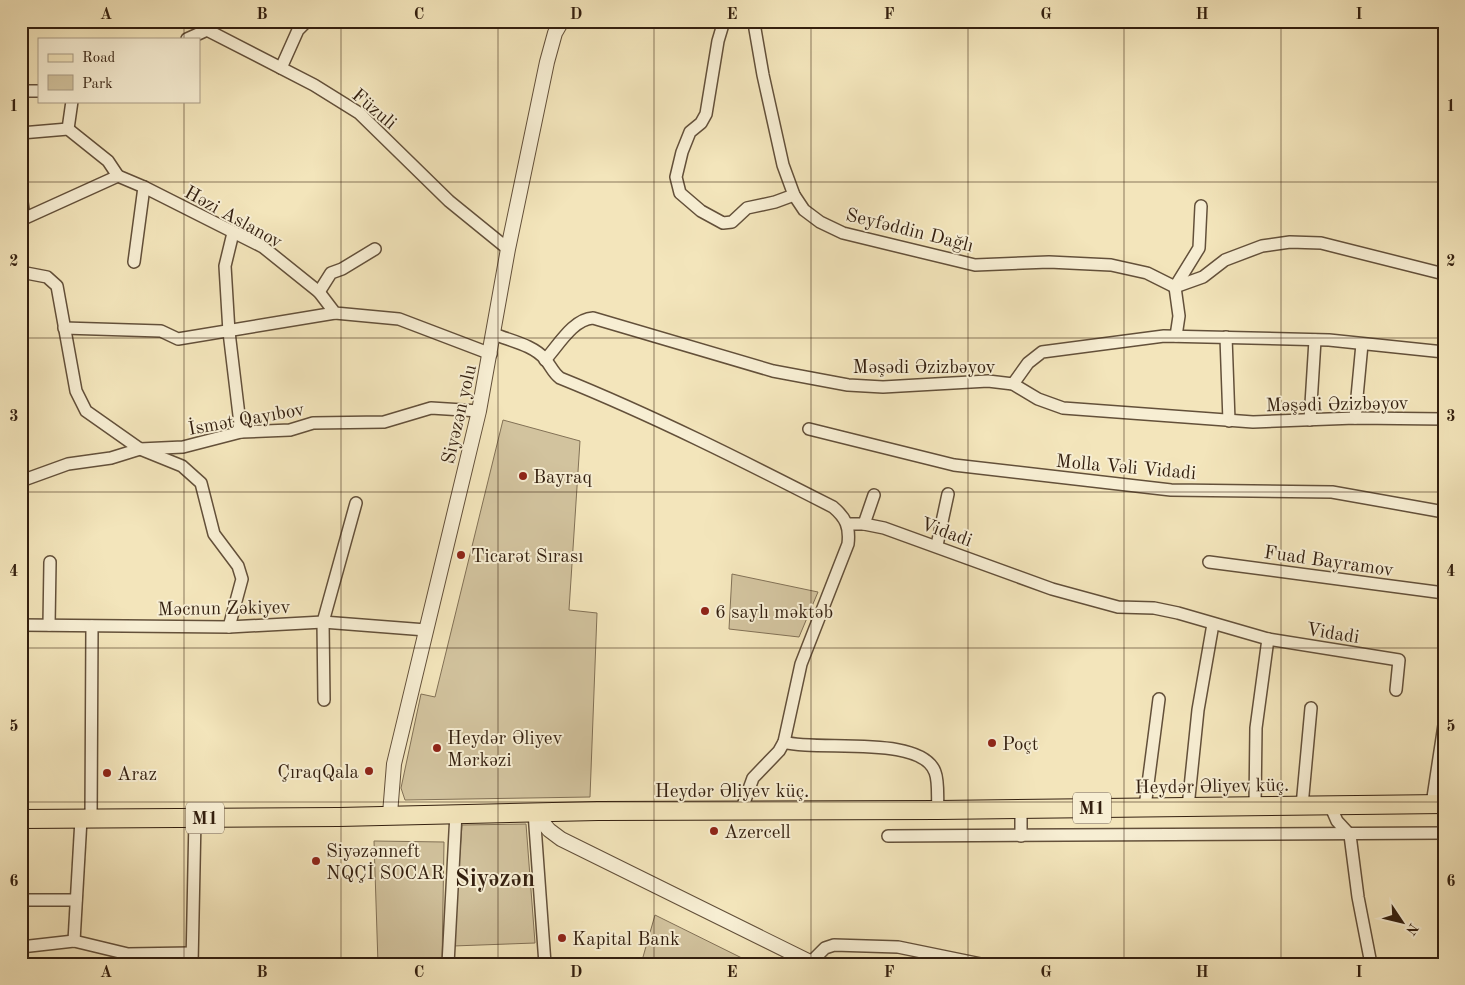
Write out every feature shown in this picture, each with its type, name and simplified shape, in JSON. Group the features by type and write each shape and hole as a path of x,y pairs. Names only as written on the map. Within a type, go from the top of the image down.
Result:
{"main road":[{"name":"Heydər Əliyev küç.","path":"21,819 534,812 938,810 1438,804"}],"street":[{"path":"281,68 298,30 307,21"},
{"name":"Siyəzən yolu","path":"390,814 394,764 479,411 508,249 547,62 555,33 562,21"},
{"path":"724,21 718,41 706,114 701,123 690,132 682,152 676,177 680,193 701,211 724,223 732,222 747,208 775,202 794,195"},
{"name":"Seyfəddin Dağlı","path":"756,21 755,29 763,75 783,165 794,195 810,214 820,222 843,233 975,265 1049,262 1111,266 1147,273 1175,287"},
{"path":"188,38 204,26"},
{"name":"Füzuli","path":"204,26 359,113 449,201 508,249"},
{"path":"21,91 38,91"},
{"path":"68,129 72,102"},
{"path":"21,133 68,129 108,161 118,176 23,219 21,194"},
{"name":"Həzi Aslanov","path":"118,176 144,186 263,247 319,292 335,313"},
{"path":"134,262 144,186"},
{"path":"1176,336 1179,316 1175,287 1199,248 1201,206"},
{"path":"233,233 225,266 229,332 241,432"},
{"path":"1175,287 1202,276 1225,260 1262,246 1290,242 1321,243 1444,274"},
{"path":"319,292 331,273 342,270 375,249"},
{"path":"21,272 46,277 57,286 76,391 86,410 140,449 182,466 201,483 214,534 238,566 242,579 228,627"},
{"path":"64,328 161,331 178,339 335,313 399,319 490,354"},
{"name":"Məşədi Əzizbəyov","path":"546,360 576,325 585,318 593,318 773,370 848,385 883,387 988,382 1013,384 1038,399 1063,408 1229,421 1355,418 1444,419"},
{"path":"494,334 531,348 546,360 554,373 560,378 623,403 715,447 833,508 843,516 847,524 848,544 801,664 784,742 779,751 753,778 741,811"},
{"path":"1013,384 1028,363 1042,352 1164,336 1315,340 1444,352"},
{"path":"1226,338 1229,421"},
{"path":"1310,420 1315,340"},
{"path":"1355,418 1362,344"},
{"name":"İsmət Qayıbov","path":"21,481 68,464 111,458 140,449 183,447 241,432 290,430 313,423 384,422 431,408 479,411"},
{"name":"Molla Vəli Vidadi","path":"809,429 954,465 1171,490 1332,492 1444,512"},
{"path":"936,545 948,494"},
{"path":"864,524 874,495"},
{"path":"324,700 323,622 356,503"},
{"name":"Vidadi","path":"847,524 864,524 884,528 936,545 1061,592 1118,607 1154,608 1268,639 1399,660 1396,690"},
{"path":"49,625 50,562"},
{"name":"Fuad Bayramov","path":"1209,562 1444,593"},
{"name":"Məcnun Zəkiyev","path":"21,625 228,627 323,622 426,630"},
{"path":"1188,807 1198,710 1213,624"},
{"path":"74,941 76,900 86,819 92,626"},
{"path":"1255,806 1256,728 1268,639"},
{"path":"1145,808 1159,699"},
{"path":"1302,806 1311,708"},
{"path":"1438,804 1444,725"},
{"path":"784,742 801,745 863,746 896,750 921,757 930,763 935,773 938,810"},
{"path":"1330,805 1337,821 1350,834 1358,897 1371,964"},
{"path":"1020,836 1021,809"},
{"path":"534,812 549,830 562,839 812,963 826,948 834,945 898,947 981,964"},
{"path":"534,812 545,964"},
{"path":"448,964 456,813"},
{"path":"21,947 74,941 128,954 192,958 195,818"},
{"path":"888,836 1444,833"},
{"path":"21,900 76,900"}],"green space":[{"path":"503,420 580,441 569,610 597,613 590,797 405,800 401,788 421,694 435,697"},
{"path":"732,574 818,592 799,637 729,629"},
{"path":"526,824 535,943 453,946 462,825"},
{"path":"374,841 444,842 442,964 378,964"},
{"path":"655,915 754,964 641,964"}],"place":[{"name":"Bayraq","path":"523,476"},
{"name":"Ticarət Sırası","path":"461,555"},
{"name":"6 saylı məktəb","path":"705,611"},
{"name":"Poçt","path":"992,743"},
{"name":"Heydər Əliyev Mərkəzi","path":"437,748"},
{"name":"ÇıraqQala","path":"369,771"},
{"name":"Araz","path":"107,773"},
{"name":"Azercell","path":"714,831"},
{"name":"Siyəzənneft NQÇİ SOCAR","path":"316,861"},
{"name":"Kapital Bank","path":"562,938"}],"district":[{"name":"Siyəzən","path":"495,878"}]}
